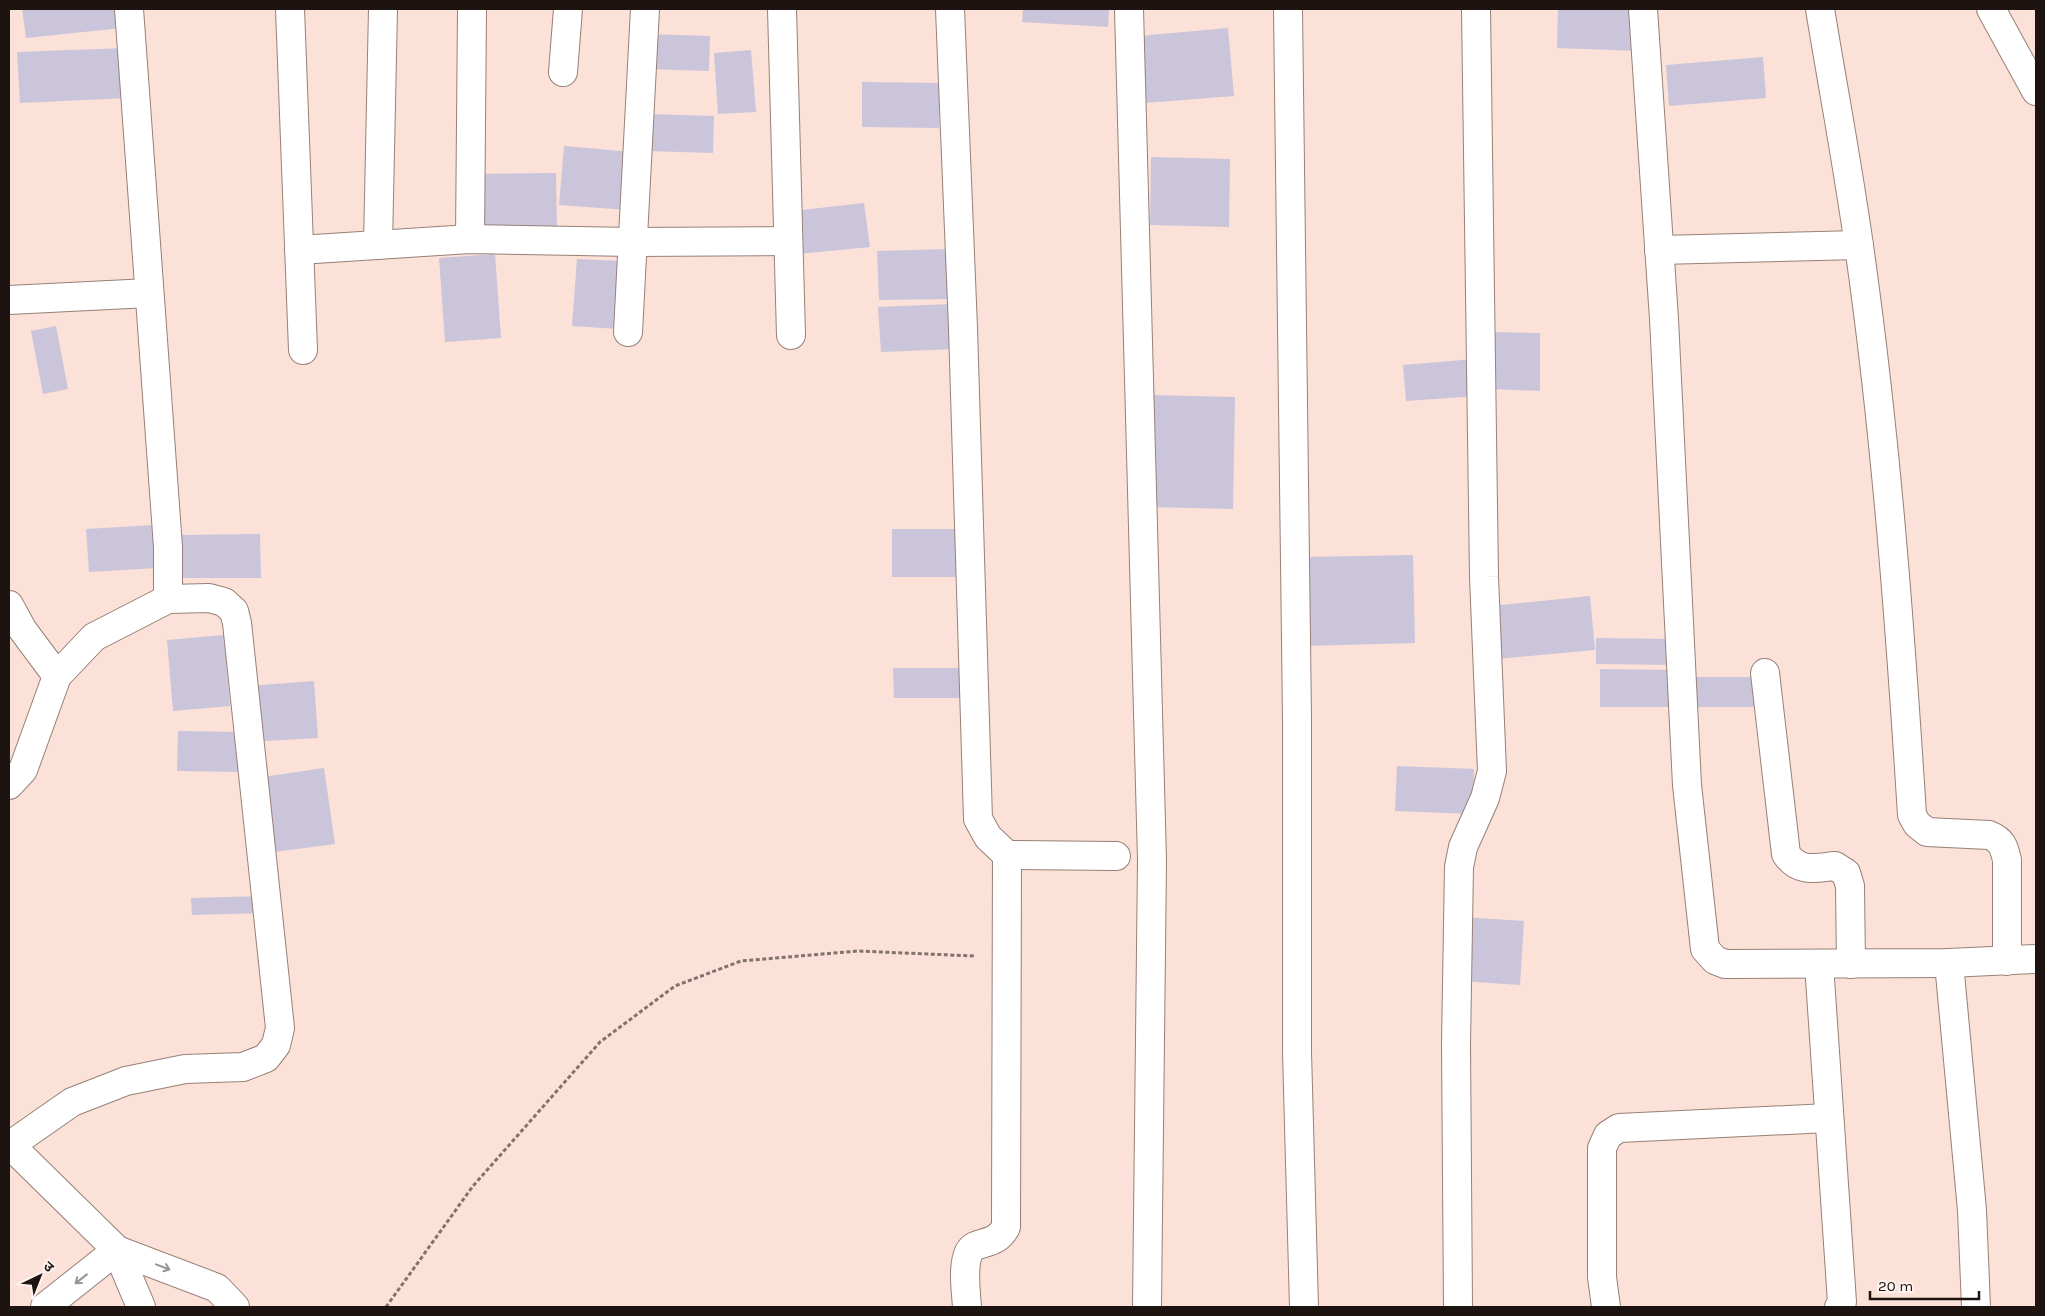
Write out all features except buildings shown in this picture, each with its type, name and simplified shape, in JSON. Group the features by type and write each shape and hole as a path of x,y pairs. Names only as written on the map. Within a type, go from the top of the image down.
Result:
{"street":[{"path":"129,9 168,547 168,599"},
{"path":"290,9 303,350"},
{"path":"378,245 383,9"},
{"path":"470,239 472,9"},
{"path":"563,72 568,9"},
{"path":"628,332 645,9"},
{"path":"782,9 791,335"},
{"path":"950,9 963,328 978,819 988,838 1007,855 1116,856"},
{"path":"1129,9 1152,860 1147,1307"},
{"path":"1288,9 1297,719 1297,1042 1304,1307"},
{"path":"1458,1307 1456,1044 1459,867 1463,847 1485,798 1492,771 1484,567 1476,9"},
{"path":"1643,9 1659,250 1687,784 1705,949 1715,960 1725,964 1949,963 2036,959"},
{"path":"1820,9 1859,245 1880,415 1898,603 1912,815 1917,824 1927,832 1989,835 1998,838 2005,848 2007,860 2007,960"},
{"path":"1991,9 2036,91"},
{"path":"299,250 470,239 632,242 788,241"},
{"path":"1659,250 1859,245"},
{"path":"9,300 149,293"},
{"path":"9,785 23,770 57,676 94,637 168,599 209,598 224,602 234,611 237,623 280,1028 276,1045 266,1058 243,1067 185,1069 126,1081 72,1102 9,1145 117,1250 141,1307"},
{"path":"9,605 22,629 57,676"},
{"path":"1765,673 1786,854 1793,864 1805,869 1835,866 1846,873 1850,886 1851,964"},
{"path":"967,1307 966,1261 970,1250 977,1245 990,1242 1001,1236 1006,1226 1007,855"},
{"path":"1949,963 1972,1210 1976,1307"},
{"path":"1820,964 1828,1118 1842,1302 1839,1307"},
{"path":"1606,1307 1602,1277 1602,1148 1608,1135 1619,1128 1828,1118"},
{"path":"45,1307 117,1250"},
{"path":"117,1250 217,1288 235,1307"}],"path":[{"path":"386,1307 472,1186 600,1042 675,986 741,962 858,951 1007,957"}]}
